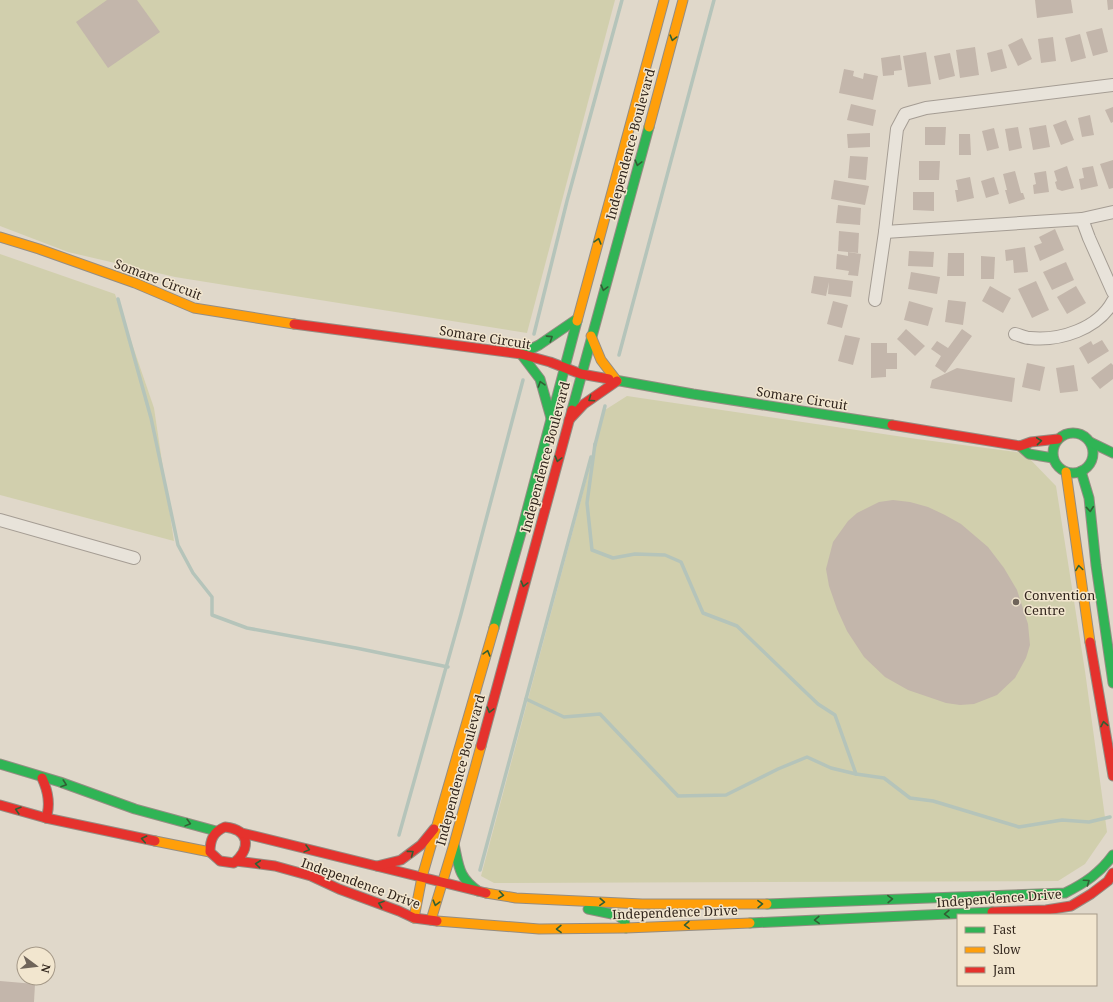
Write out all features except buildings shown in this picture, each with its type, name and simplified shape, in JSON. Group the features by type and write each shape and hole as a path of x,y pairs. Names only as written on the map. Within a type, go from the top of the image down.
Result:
{"street":[{"name":"Independence Boulevard","path":"414,918 422,878 519,540 577,319 664,0"},
{"name":"Independence Boulevard","path":"431,920 454,844 683,0"},
{"path":"875,300 885,232 897,129 906,114 926,108 1113,85"},
{"path":"885,232 1082,219 1113,212"},
{"path":"1082,219 1113,292"},
{"name":"Somare Circuit","path":"0,237 39,249 135,283 194,308 297,324 521,354 581,374 617,381 1020,446 1030,442 1058,439"},
{"path":"1015,334 1028,338 1042,339 1071,334 1100,318 1109,309 1113,301"},
{"path":"551,419 540,379 521,354 539,345 577,319"},
{"path":"568,421 584,404 617,381 607,370 599,356 591,336"},
{"path":"1090,442 1094,464 1081,472 1076,473 1066,472 1058,467 1053,458 1053,448 1058,439 1067,434 1078,433 1087,438 1090,442 1113,453"},
{"name":"Somare Circuit","path":"1020,446 1028,454 1053,458"},
{"path":"1066,472 1091,652 1113,776"},
{"path":"1081,472 1089,498 1096,565 1113,683"},
{"path":"0,520 134,558"},
{"name":"Independence Drive","path":"0,764 42,778 60,782 135,809 216,831 225,827 230,827 242,833 422,878 480,892 516,898 642,904 763,904 1065,893 1082,885 1097,874 1113,855"},
{"path":"42,778 48,792 49,810 46,818"},
{"name":"Independence Drive","path":"0,805 46,818 210,852 222,862 234,863 236,861 275,866 311,876 339,889 414,918 539,929 626,928 1046,910 1071,906 1091,894 1108,881 1113,873"},
{"path":"375,866 401,860 421,845 438,825"},
{"path":"210,852 210,840 216,831"},
{"path":"236,861 243,855 245,850 246,844 242,833"},
{"path":"454,844 461,873 468,884 480,892"},
{"path":"549,899 617,916 624,920 626,928 642,916 653,911 677,909 687,904"}],"shaded area":[{"path":"0,0 615,0 527,333 175,277 68,252 0,226"},
{"path":"0,254 115,294 154,408 174,541 0,495"},
{"path":"627,396 917,439 1024,453 1056,486 1085,671 1107,832 1085,864 1058,881 494,883 481,876 605,410"}],"waterway":[{"path":"534,334 567,201 622,0"},
{"path":"619,355 714,0"},
{"path":"118,299 151,418 178,545 193,573 212,597 212,615 247,628 448,667"},
{"path":"399,835 461,614 523,380"},
{"path":"595,445 605,406"},
{"path":"595,444 587,503 592,550 613,558 635,554 665,555 681,562 703,613 737,626 818,704 835,715 856,774"},
{"path":"480,870 591,457"},
{"path":"526,699 564,717 600,714 678,796 726,795 778,769 807,757 831,768 856,774 884,778 910,798 933,801 1019,827 1062,820 1089,822 1110,817"}],"traffic: fast":[{"path":"572,410 649,127"},
{"path":"521,354 539,345 577,319"},
{"path":"494,628 521,533 577,321"},
{"path":"521,354 540,379 551,418"},
{"path":"609,379 693,394 892,425"},
{"path":"1077,433 1084,436 1090,442 1093,453 1092,461 1084,470 1077,473 1069,473 1062,470 1054,461 1053,449 1056,442 1065,434 1077,433"},
{"path":"1090,442 1113,453"},
{"path":"1020,446 1029,454 1053,458"},
{"path":"1081,471 1089,498 1096,565 1113,683"},
{"path":"0,764 60,782 135,809 216,831"},
{"path":"454,844 460,870 463,876 471,886 478,891"},
{"path":"767,904 1065,893 1092,877 1113,855"},
{"path":"588,909 617,915 624,920 626,928"},
{"path":"750,923 992,912"}],"traffic: slow":[{"path":"577,321 664,0"},
{"path":"649,127 683,0"},
{"path":"0,237 39,249 135,283 194,308 294,324"},
{"path":"591,336 601,360 617,381"},
{"path":"1066,472 1090,642"},
{"path":"414,918 422,877 494,628"},
{"path":"431,920 481,746"},
{"path":"155,841 210,852"},
{"path":"486,893 516,898 642,904 767,904"},
{"path":"437,921 539,929 626,928 750,923"}],"traffic: jam":[{"path":"294,324 521,354 550,362 581,374 609,379"},
{"path":"569,420 584,404 617,381"},
{"path":"481,746 572,410"},
{"path":"892,425 1020,446 1031,442 1058,439"},
{"path":"1090,642 1113,776"},
{"path":"42,778 48,798 48,813 46,818"},
{"path":"0,805 46,818 155,841"},
{"path":"225,827 239,832 245,840 243,851 234,863 220,861 210,852 213,837 218,831 225,827"},
{"path":"377,866 401,860 421,845 434,829"},
{"path":"242,833 486,893"},
{"path":"236,861 275,866 311,876 339,889 414,918 437,921"},
{"path":"992,912 1046,910 1071,906 1091,894 1108,881 1113,873"}],"place":[{"name":"Convention Centre","path":"1016,602"}]}
